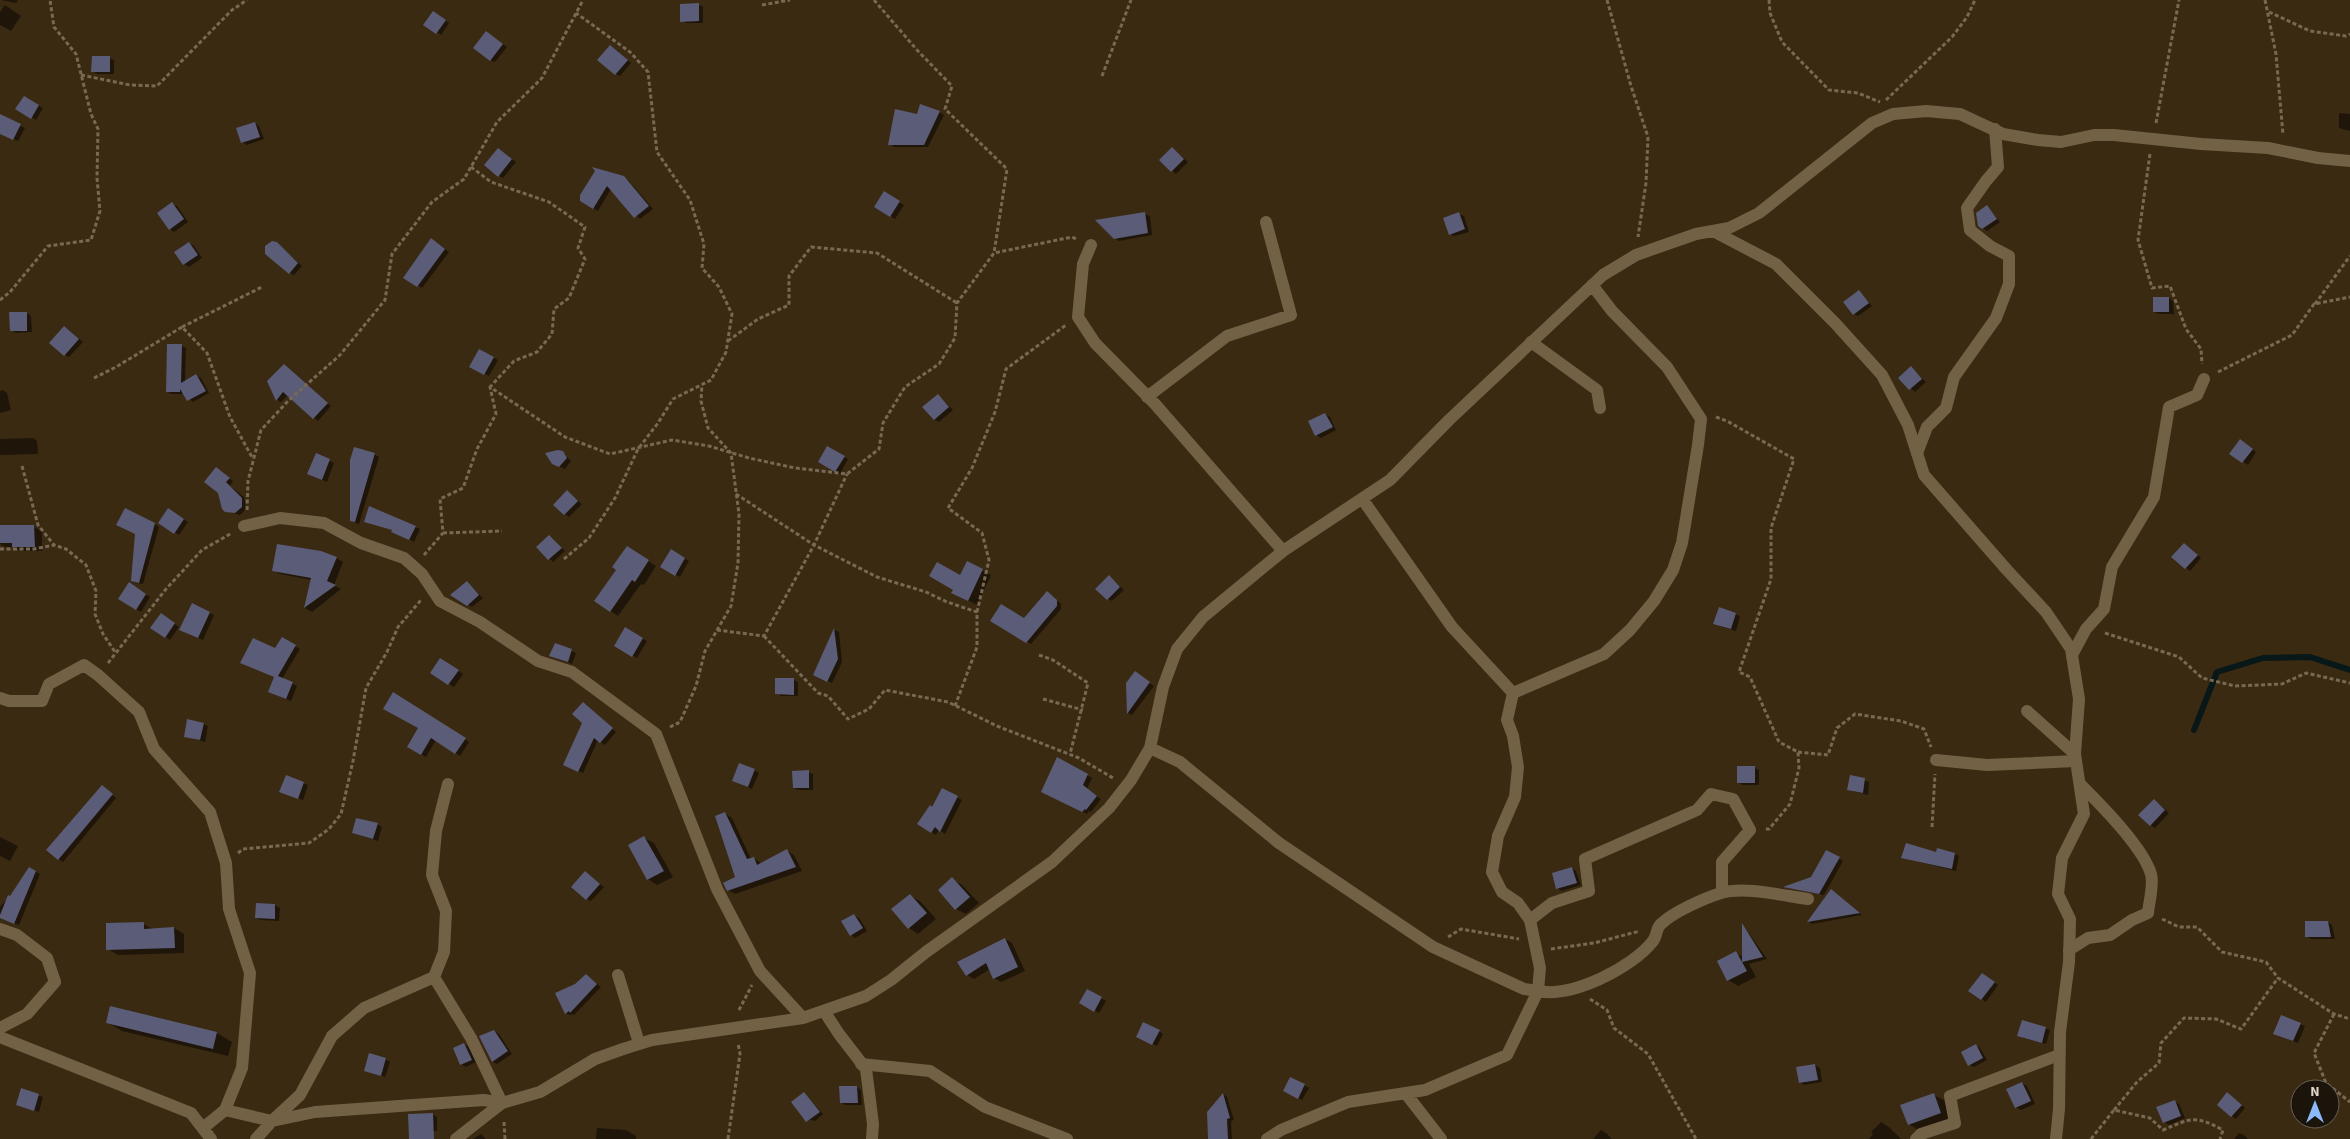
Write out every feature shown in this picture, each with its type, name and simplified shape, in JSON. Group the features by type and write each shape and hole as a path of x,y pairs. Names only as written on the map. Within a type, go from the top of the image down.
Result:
{"street":[{"path":"456,1139 502,1104 540,1092 595,1059 639,1043 803,1018 866,996 892,980 926,952 1052,862 1091,827 1126,786 1150,748 1163,687 1177,649 1203,617 1283,551 1390,480 1449,420 1602,275 1636,255 1696,234 1729,228 1759,213 1872,123 1893,114 1926,111 1960,114 2004,134 2054,142 2094,135 2114,135 2268,148 2318,158 2350,161"},
{"path":"1917,453 1927,427 1946,408 1954,377 1996,318 2009,284 2009,256 1990,246 1970,230 1967,208 1998,167 1995,129"},
{"path":"1147,397 1227,336 1291,315 1266,222"},
{"path":"1713,231 1776,264 1836,323 1882,375 1908,426 1924,475 2046,612 2071,649 2079,698 2076,758 2084,814 2062,858 2058,894 2070,919 2069,950 2060,1032 2059,1110 2056,1139"},
{"path":"1091,245 1083,264 1078,317 1095,343 1147,397 1283,551"},
{"path":"1513,693 1604,654 1630,630 1654,601 1673,570 1682,543 1701,420 1667,367 1612,311 1592,285"},
{"path":"1531,342 1597,390 1600,408"},
{"path":"2072,655 2086,629 2104,609 2112,567 2154,497 2169,407 2197,395 2204,379"},
{"path":"1362,500 1452,627 1513,693"},
{"path":"244,526 280,518 324,524 362,543 404,558 422,574 440,601 480,622 538,661 572,672 656,734 716,889 760,971 803,1018"},
{"path":"0,698 9,701 42,701 49,684 84,665 139,712 154,748 210,812 226,863 229,909 250,973 242,1068 225,1110 203,1128"},
{"path":"1268,1139 1281,1130 1348,1102 1407,1095 1425,1090 1507,1056 1538,991 1540,968 1530,920 1518,903 1502,892 1492,872 1498,836 1514,797 1518,767 1513,736 1507,720 1513,693"},
{"path":"2027,711 2076,758"},
{"path":"1150,748 1180,762 1279,843 1433,947 1524,989 1547,993 1575,990 1608,975 1635,957 1654,940 1659,925 1675,914 1722,892 1759,892 1808,900"},
{"path":"1936,760 1986,765 2076,758"},
{"path":"256,1139 300,1095 332,1036 364,1008 434,977 444,952 446,911 432,875 436,831 448,784"},
{"path":"2069,950 2088,938 2110,935 2132,920 2148,913 2151,875 2137,850 2110,814 2080,784"},
{"path":"1530,920 1552,903 1590,891 1585,859 1698,810 1711,794 1733,799 1750,830 1722,862 1722,892"},
{"path":"0,929 17,935 47,958 55,982 27,1014 0,1028"},
{"path":"618,975 639,1043"},
{"path":"434,977 471,1038 502,1104"},
{"path":"824,1010 839,1034 866,1069 873,1124 872,1139"},
{"path":"0,1037 191,1113 211,1139"},
{"path":"1916,1139 1921,1134 1955,1123 1950,1096 2059,1056"},
{"path":"861,1064 930,1071 986,1108 1067,1139"},
{"path":"1407,1095 1441,1139"},
{"path":"225,1110 272,1121 315,1112 484,1100 502,1104"}],"path":[{"path":"0,300 10,292 48,246 91,240 100,211 97,178 98,129 91,114 76,54 54,27 50,0"},
{"path":"81,75 130,85 157,86 232,10 247,0"},
{"path":"98,675 166,589 202,550 244,526 248,481 261,430 288,401 340,355 385,300 392,254 432,202 464,179 497,122 542,78 583,0"},
{"path":"762,6 790,0"},
{"path":"764,636 814,545 848,474 879,449 883,423 906,387 939,364 955,338 957,303 994,253 1007,169 945,109 952,86 917,50 874,0"},
{"path":"1102,76 1131,0"},
{"path":"1607,0 1630,86 1648,137 1646,183 1636,255"},
{"path":"1769,0 1770,13 1782,42 1829,90 1858,93 1883,104 1889,95 1952,37 1967,17 1974,0"},
{"path":"2179,0 2152,139 2138,240 2152,288 2170,286 2186,328 2201,349 2204,379 2292,335 2350,256"},
{"path":"2264,0 2276,54 2285,151"},
{"path":"564,559 589,538 615,498 638,449 674,399 711,380 726,352 732,314 719,287 702,268 704,244 690,200 657,152 648,72 630,52 576,12"},
{"path":"2268,12 2310,31 2346,36 2350,34"},
{"path":"471,166 491,182 549,202 585,226 578,248 585,259 569,298 554,309 552,334 537,352 514,361 490,387"},
{"path":"994,253 1072,237 1091,245"},
{"path":"728,341 758,319 790,305 788,276 811,247 878,253 957,303"},
{"path":"94,378 116,367 182,327 262,287"},
{"path":"2314,304 2350,297"},
{"path":"955,706 977,646 977,612 989,560 982,533 948,508 972,468 995,412 1006,369 1078,317"},
{"path":"182,327 207,353 230,417 253,459"},
{"path":"656,734 680,722 696,686 705,651 732,606 738,563 739,514 731,453 708,428 701,401 702,385"},
{"path":"490,387 565,437 610,454 672,440 709,446 731,453 803,469 848,474"},
{"path":"414,567 443,533 440,499 464,488 477,449 496,414 490,387"},
{"path":"1696,410 1727,421 1794,459 1771,528 1771,580 1739,672 1750,677 1779,742 1798,752 1828,755 1837,728 1855,714 1901,721 1924,729 1936,760 1932,827"},
{"path":"22,466 38,526 54,545"},
{"path":"736,494 814,545 878,577 926,592 947,602 977,612"},
{"path":"443,533 502,531"},
{"path":"0,549 34,549 54,545 66,549 86,565 96,590 95,614 103,634 115,652"},
{"path":"226,863 243,849 309,843 329,829 341,814 366,688 387,652 398,627 432,589"},
{"path":"2086,629 2114,635 2179,657 2202,678 2235,686 2282,684 2306,673 2350,683"},
{"path":"718,630 764,636 818,693 828,696 848,719 870,709 885,690 948,702 997,726 1070,754 1126,786"},
{"path":"1039,655 1053,660 1088,683 1083,710 1070,754"},
{"path":"1044,699 1083,710"},
{"path":"1750,830 1769,829 1790,804 1798,768 1798,752"},
{"path":"2148,913 2179,927 2197,927 2222,952 2266,962 2278,978 2334,1014 2350,1020"},
{"path":"728,1139 740,1054 737,1037 729,1028 760,971"},
{"path":"2091,1139 2137,1082 2159,1063 2161,1043 2184,1018 2216,1019 2240,1029 2278,978"},
{"path":"1575,990 1607,1010 1614,1028 1648,1054 1696,1139"},
{"path":"2334,1014 2314,1053 2326,1083 2350,1102"},
{"path":"2114,1110 2150,1118 2163,1130 2186,1120 2202,1119 2223,1130 2220,1139"}],"building":[{"path":"699,3 699,21 680,22 680,4"},
{"path":"433,11 446,20 436,34 423,25"},
{"path":"486,31 503,44 490,61 473,48"},
{"path":"610,45 628,60 615,75 597,60"},
{"path":"92,56 110,56 110,72 91,72"},
{"path":"24,96 39,105 31,119 15,109"},
{"path":"920,104 940,111 924,145 888,145 895,109 917,114"},
{"path":"0,114 21,124 13,140 0,134"},
{"path":"255,122 260,137 241,143 236,128"},
{"path":"1172,147 1184,159 1171,172 1159,160"},
{"path":"498,148 512,159 498,177 484,165"},
{"path":"592,167 624,176 649,206 634,218 607,186 593,209 580,201 580,195 595,171"},
{"path":"884,191 900,201 890,217 874,207"},
{"path":"172,202 184,219 169,230 157,213"},
{"path":"1987,205 1997,219 1982,229 1978,226 1976,213"},
{"path":"1145,212 1148,233 1114,239 1095,220"},
{"path":"1459,212 1465,229 1449,235 1443,218"},
{"path":"431,238 445,249 417,287 403,278"},
{"path":"272,241 277,242 298,263 289,274 265,254 265,246"},
{"path":"189,242 198,255 183,265 174,252"},
{"path":"1859,290 1869,303 1853,315 1843,302"},
{"path":"2153,297 2169,297 2169,312 2153,312"},
{"path":"9,312 27,312 27,331 10,331"},
{"path":"64,326 79,339 64,356 49,343"},
{"path":"167,344 182,344 181,383 196,374 206,391 187,401 180,389 180,392 166,392"},
{"path":"479,349 494,357 484,375 469,367"},
{"path":"284,364 328,403 313,419 283,392 276,401 267,381"},
{"path":"1911,366 1922,379 1909,390 1898,378"},
{"path":"938,394 949,407 934,420 922,407"},
{"path":"1325,413 1333,427 1315,436 1308,421"},
{"path":"2240,439 2253,449 2242,463 2229,454"},
{"path":"827,446 845,456 835,472 818,462"},
{"path":"354,447 375,453 355,522 350,521 350,460"},
{"path":"558,450 563,451 567,458 559,467 552,464 545,453"},
{"path":"316,453 330,459 322,480 307,474"},
{"path":"216,467 230,478 226,482 242,498 242,507 235,513 225,512 222,509 218,493 204,482"},
{"path":"567,490 578,501 564,515 553,505"},
{"path":"369,506 416,526 409,540 391,532 392,530 364,522"},
{"path":"125,508 155,523 139,583 131,581 135,534 116,525"},
{"path":"168,508 184,519 174,534 158,523"},
{"path":"0,525 34,525 35,547 12,547 12,543 0,543"},
{"path":"549,535 562,548 548,560 536,547"},
{"path":"2184,543 2198,555 2185,569 2171,557"},
{"path":"277,544 321,551 337,557 327,581 336,585 304,608 311,578 272,571"},
{"path":"627,546 649,560 635,582 632,580 610,612 594,601 616,570 612,567"},
{"path":"671,549 685,558 675,576 660,567"},
{"path":"967,561 983,569 968,601 951,593 953,590 929,576 937,562 960,575"},
{"path":"1109,575 1120,587 1107,600 1095,589"},
{"path":"467,581 479,595 467,606 450,595"},
{"path":"129,582 146,594 136,610 118,599"},
{"path":"1047,591 1057,600 1057,606 1026,643 990,621 1001,604 1024,618"},
{"path":"192,603 210,612 198,638 179,630"},
{"path":"1719,607 1736,613 1731,629 1713,624"},
{"path":"161,613 175,623 165,638 150,628"},
{"path":"625,627 643,638 632,657 614,646"},
{"path":"834,628 838,659 827,682 813,675"},
{"path":"282,637 296,645 278,676 293,682 286,699 268,692 274,677 240,663 253,638 275,648"},
{"path":"555,643 572,649 568,662 549,656"},
{"path":"440,658 459,670 448,685 430,673"},
{"path":"1135,671 1150,682 1127,714 1126,683"},
{"path":"775,678 794,678 794,695 775,694"},
{"path":"393,692 466,738 455,754 431,738 421,755 407,747 418,728 383,709"},
{"path":"583,702 613,728 600,743 594,738 578,772 563,765 582,723 572,714"},
{"path":"187,719 204,723 200,740 184,737"},
{"path":"1057,757 1088,774 1083,785 1097,796 1086,810 1082,812 1041,792"},
{"path":"739,763 755,769 748,787 732,781"},
{"path":"1737,766 1755,766 1755,783 1737,783"},
{"path":"809,770 809,788 793,788 792,771"},
{"path":"286,775 304,782 298,799 279,792"},
{"path":"1850,775 1865,778 1863,793 1847,790"},
{"path":"102,785 113,794 58,860 46,850"},
{"path":"942,788 958,796 940,832 935,827 931,833 917,824 930,805 932,807"},
{"path":"2154,799 2165,810 2150,826 2138,815"},
{"path":"725,812 747,859 754,857 757,865 787,849 796,867 727,891 723,883 735,877 715,816"},
{"path":"356,818 378,823 373,839 352,833"},
{"path":"644,836 664,871 647,880 628,845"},
{"path":"1906,843 1936,852 1937,848 1955,853 1952,869 1901,858"},
{"path":"1826,850 1840,857 1819,894 1783,887 1811,877"},
{"path":"29,867 36,871 14,924 0,918 0,915 8,895 10,896"},
{"path":"1572,867 1577,883 1556,889 1552,873"},
{"path":"585,871 600,884 586,900 571,887"},
{"path":"952,877 970,897 955,910 938,890"},
{"path":"1831,889 1860,913 1807,922"},
{"path":"910,894 927,913 908,929 891,909"},
{"path":"256,903 275,904 275,919 255,918"},
{"path":"854,914 863,928 850,936 841,921"},
{"path":"2305,921 2328,921 2331,937 2305,937"},
{"path":"144,922 144,929 174,927 175,948 106,950 106,923"},
{"path":"1742,923 1763,957 1742,962"},
{"path":"1005,938 1018,967 993,979 986,963 966,976 957,962"},
{"path":"1736,951 1747,971 1727,981 1717,961"},
{"path":"1982,973 1995,982 1981,1000 1968,991"},
{"path":"586,974 597,984 570,1013 569,1011 565,1014 555,993 575,984"},
{"path":"1087,989 1102,997 1094,1012 1079,1003"},
{"path":"110,1006 217,1032 213,1049 106,1023"},
{"path":"2281,1015 2301,1023 2293,1041 2273,1034"},
{"path":"2022,1020 2046,1027 2042,1043 2017,1036"},
{"path":"1143,1022 1160,1030 1152,1045 1136,1037"},
{"path":"494,1030 508,1051 492,1062 479,1036"},
{"path":"464,1043 472,1060 460,1065 453,1048"},
{"path":"1976,1044 1983,1058 1968,1066 1961,1052"},
{"path":"369,1053 386,1058 381,1076 364,1071"},
{"path":"1815,1064 1818,1080 1799,1083 1796,1067"},
{"path":"1290,1077 1305,1084 1298,1099 1283,1091"},
{"path":"2022,1082 2031,1101 2015,1108 2006,1089"},
{"path":"839,1086 857,1086 858,1103 840,1103"},
{"path":"21,1088 39,1094 34,1111 16,1105"},
{"path":"804,1092 820,1112 806,1122 791,1102"},
{"path":"2227,1092 2242,1105 2231,1117 2217,1105"},
{"path":"1223,1093 1230,1118 1227,1119 1228,1139 1208,1139 1207,1112"},
{"path":"1934,1093 1941,1113 1908,1125 1900,1105"},
{"path":"2175,1100 2181,1116 2163,1123 2156,1107"},
{"path":"433,1113 434,1139 409,1139 408,1114"}],"waterway":[{"path":"2194,730 2217,672 2263,658 2310,657 2350,670"}]}
